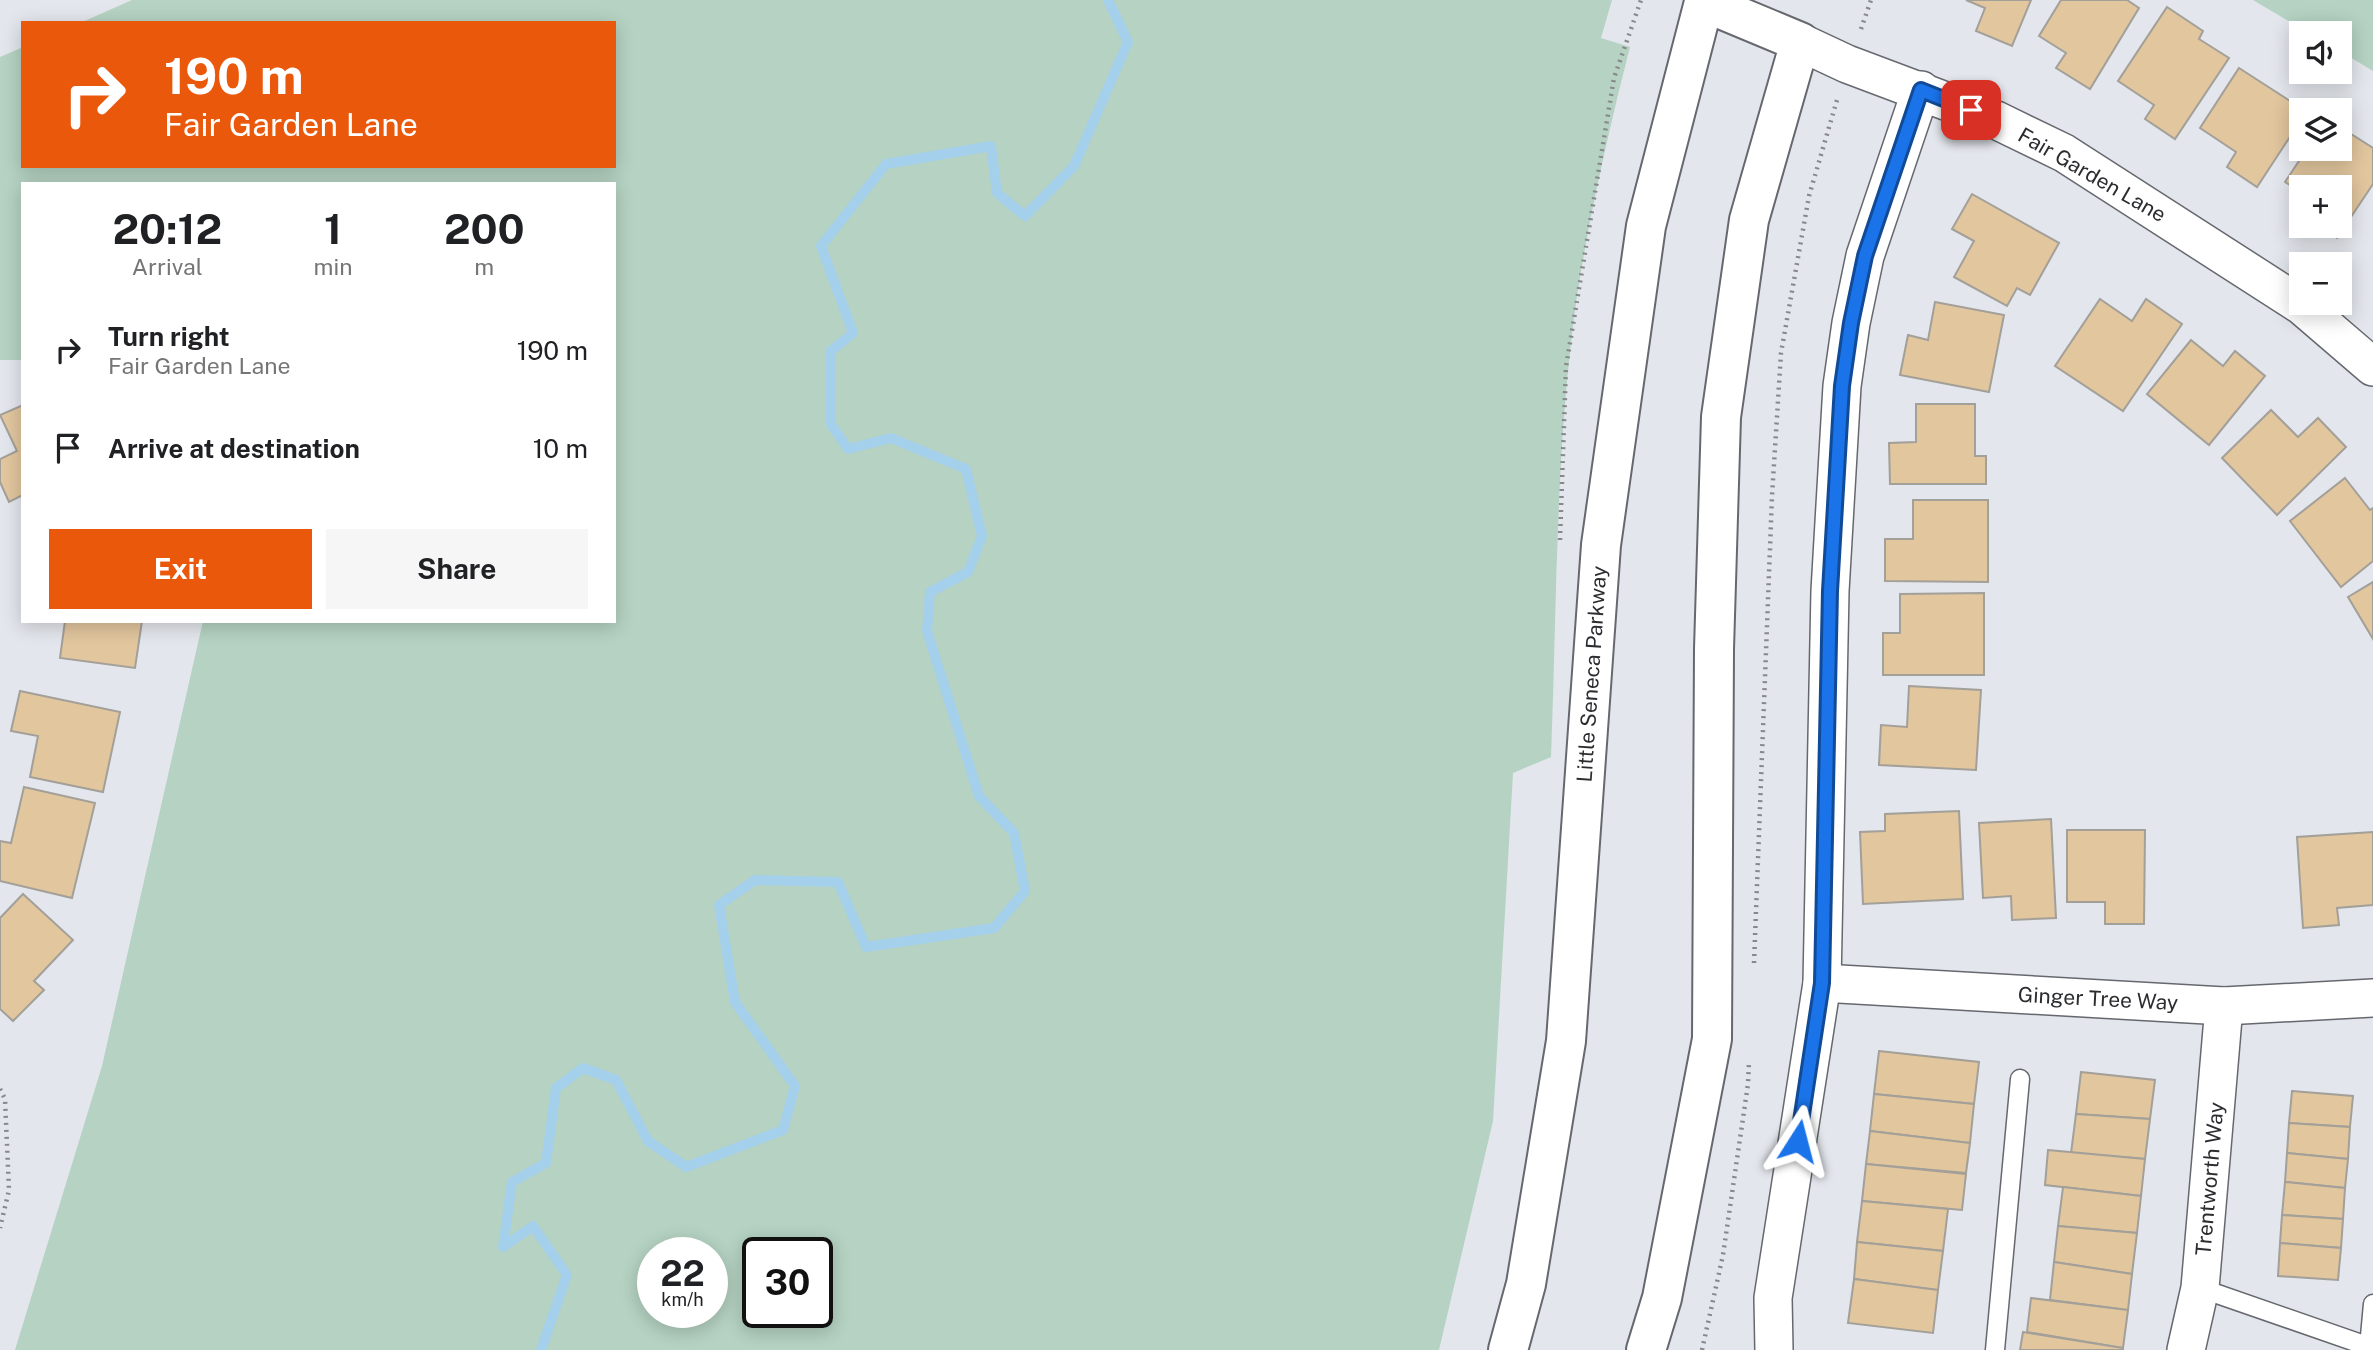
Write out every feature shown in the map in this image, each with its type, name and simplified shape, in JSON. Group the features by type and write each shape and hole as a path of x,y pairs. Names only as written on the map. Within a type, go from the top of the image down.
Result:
{"street":[{"name":"Fair Garden Lane","path":"1704,2 1847,64 1996,120 2064,153 2302,306 2373,367"},
{"name":"Little Seneca Parkway","path":"1508,1350 1526,1284 1566,1041 1601,545 1646,226 1704,2"},
{"path":"1646,1350 1662,1298 1712,1039 1714,649 1721,417 1749,220 1800,42"},
{"path":"1778,1349 1773,1298 1822,983 1830,591 1842,386 1851,323 1865,256 1921,90"},
{"name":"Ginger Tree Way","path":"1822,983 2224,1006 2373,998"},
{"name":"Trentworth Way","path":"2186,1350 2200,1288 2224,1006"}],"lane":[{"path":"1995,1350 2020,1079"},
{"path":"2200,1288 2371,1347 2373,1304"}],"path":[{"path":"1753,976 1772,496 1781,353 1810,196 1847,64 1871,0"},
{"path":"1702,1350 1723,1255 1750,1057"},
{"path":"0,1089 5,1099 9,1190 0,1228"}],"green space":[{"path":"132,0 1612,0 1601,38 1630,47 1594,202 1570,353 1558,526 1551,757 1513,773 1493,1121 1439,1350 15,1350 102,1066 203,623 616,623 616,182 21,182 21,360 0,360 0,57 21,48 21,168 616,168 616,21 85,21"},
{"path":"2253,0 2373,0 2373,71 2352,58 2352,21 2289,21"}],"building":[{"path":"1966,0 2031,0 2012,46 1976,31 1985,8"},
{"path":"2061,0 2127,0 2139,8 2090,89 2056,68 2066,53 2039,36"},
{"path":"2167,7 2203,31 2199,39 2229,58 2175,139 2145,119 2154,105 2118,81"},
{"path":"2239,68 2289,100 2289,138 2257,187 2227,167 2236,152 2200,128"},
{"path":"2352,135 2373,148 2373,184 2352,216 2352,175 2290,175 2299,161 2352,161"},
{"path":"1972,194 2059,243 2030,295 2017,288 2007,306 1954,277 1974,241 1952,229"},
{"path":"2100,299 2132,321 2146,299 2182,324 2123,411 2055,366"},
{"path":"1935,302 2004,315 1989,392 1900,375 1908,335 1928,340"},
{"path":"2191,340 2223,366 2235,351 2265,376 2209,445 2147,394"},
{"path":"1916,404 1975,404 1975,456 1986,456 1986,484 1890,484 1889,443 1916,442"},
{"path":"21,406 21,496 9,502 0,482 0,459 17,451 0,415"},
{"path":"2271,410 2298,437 2318,418 2346,447 2277,515 2222,458"},
{"path":"2345,478 2370,510 2373,508 2373,561 2341,587 2290,521"},
{"path":"1913,500 1988,500 1988,582 1885,581 1885,539 1913,539"},
{"path":"2373,582 2373,639 2348,597"},
{"path":"1984,593 1984,675 1883,675 1883,633 1900,633 1900,594"},
{"path":"65,623 142,623 135,668 60,658"},
{"path":"1909,686 1981,690 1976,770 1879,765 1881,725 1907,727"},
{"path":"20,691 120,712 103,792 30,777 38,736 11,731"},
{"path":"24,787 95,803 72,898 0,881 0,841 11,843"},
{"path":"1959,811 1963,899 1863,904 1860,832 1885,831 1885,814"},
{"path":"2051,819 2056,918 2012,920 2011,896 1983,898 1979,823"},
{"path":"2067,830 2145,830 2144,924 2105,924 2105,902 2067,902"},
{"path":"2373,832 2373,905 2337,908 2339,925 2303,928 2297,837"},
{"path":"23,894 73,940 34,981 44,990 13,1021 0,1009 0,918"},
{"path":"1879,1051 1979,1062 1974,1104 1874,1094"},
{"path":"2081,1072 2155,1080 2150,1119 2076,1114"},
{"path":"2292,1091 2353,1096 2350,1127 2289,1123"},
{"path":"1874,1094 1974,1104 1970,1143 1870,1131"},
{"path":"2076,1114 2150,1119 2145,1159 2071,1153"},
{"path":"2289,1123 2350,1127 2348,1159 2287,1153"},
{"path":"1870,1131 1970,1143 1966,1173 1866,1164"},
{"path":"2048,1150 2145,1159 2141,1196 2045,1185"},
{"path":"2287,1153 2348,1159 2345,1188 2285,1182"},
{"path":"1866,1164 1966,1174 1962,1210 1862,1201"},
{"path":"2285,1182 2345,1188 2343,1219 2282,1215"},
{"path":"2063,1187 2141,1196 2137,1233 2058,1226"},
{"path":"1862,1201 1948,1209 1943,1251 1857,1242"},
{"path":"2282,1215 2343,1219 2341,1248 2280,1243"},
{"path":"2058,1226 2137,1233 2132,1274 2054,1262"},
{"path":"1857,1242 1943,1251 1938,1290 1854,1279"},
{"path":"2280,1243 2341,1248 2338,1280 2278,1276"},
{"path":"2054,1262 2132,1274 2128,1310 2050,1300"},
{"path":"1854,1279 1938,1290 1933,1333 1848,1323"},
{"path":"2031,1298 2128,1310 2123,1348 2027,1332"},
{"path":"2023,1332 2123,1348 2123,1350 2020,1350"}],"waterway":[{"path":"541,1350 567,1275 533,1226 503,1247 512,1182 546,1163 556,1088 583,1068 616,1080 648,1141 686,1167 783,1130 795,1086 735,1002 719,905 755,880 838,882 866,947 994,928 1025,891 1014,833 979,796 927,631 930,592 968,572 982,536 966,469 891,438 848,449 831,424 831,351 853,333 821,246 886,164 991,146 997,193 1025,216 1074,166 1128,42 1108,0"}],"route":[{"path":"1798,1141 1822,983 1830,591 1842,386 1851,323 1865,256 1921,90 1971,110"}]}
